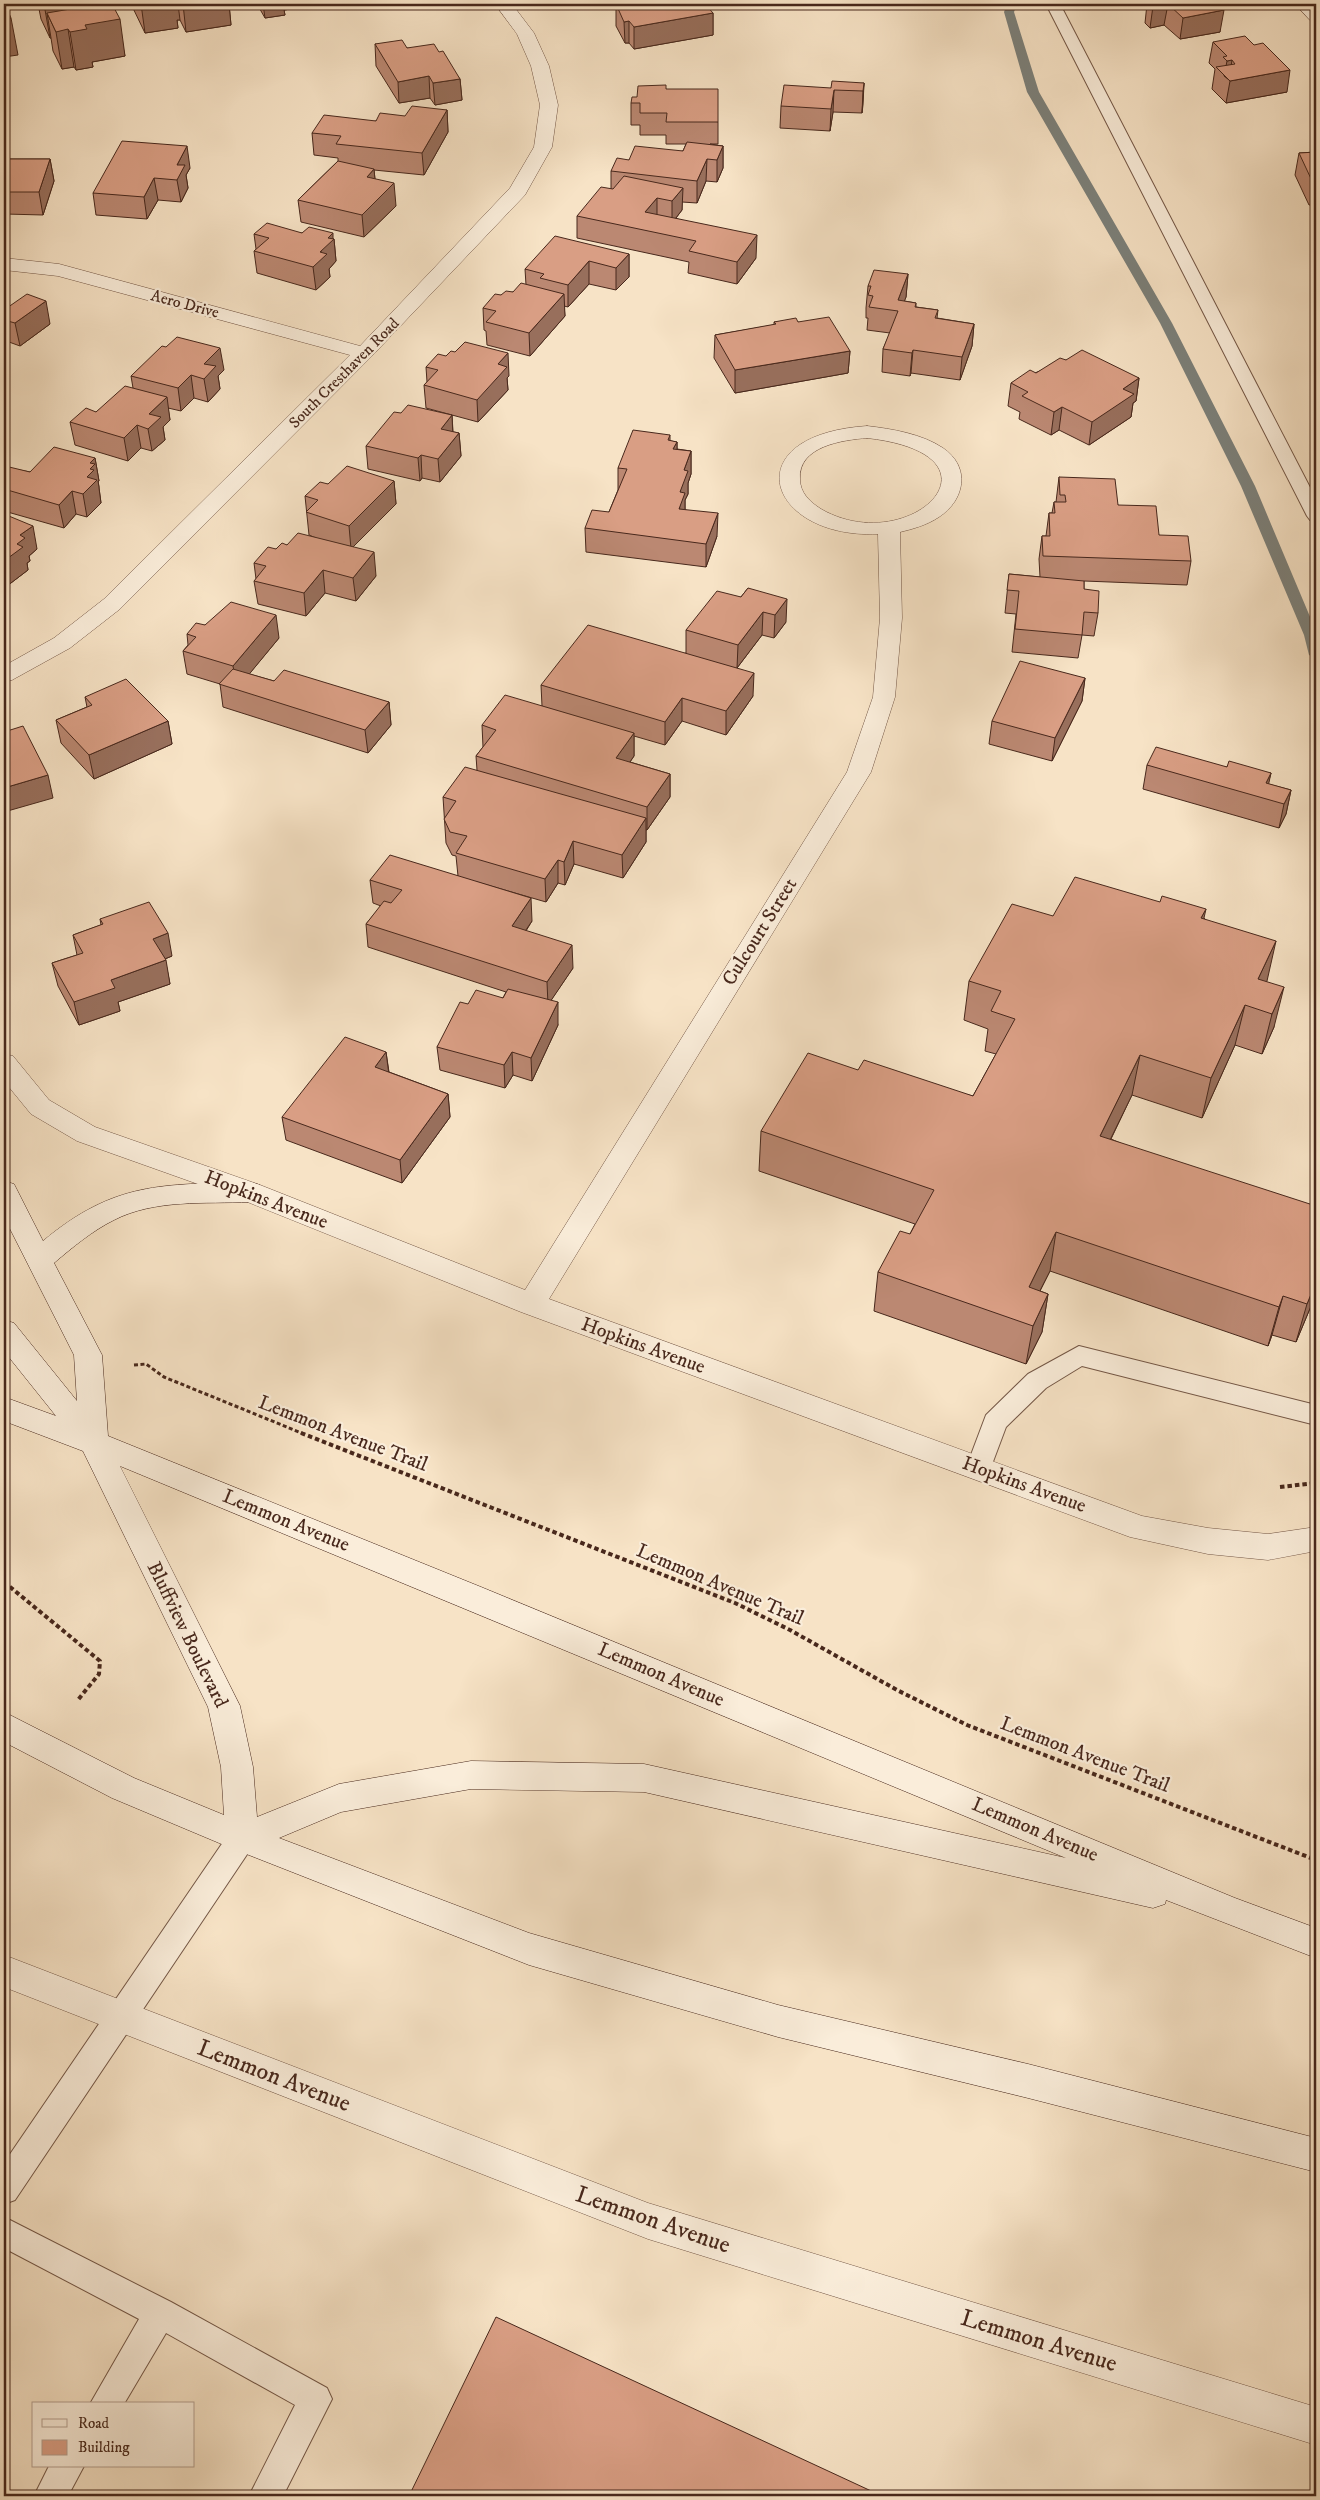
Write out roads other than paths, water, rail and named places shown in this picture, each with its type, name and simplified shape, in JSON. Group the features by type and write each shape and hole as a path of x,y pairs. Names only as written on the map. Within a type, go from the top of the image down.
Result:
{"street":[{"name":"South Cresthaven Road","path":"4,675 62,643 112,604 364,354 518,191 543,147 549,105 540,66 525,33 503,4"},
{"path":"1303,4 1316,16"},
{"name":"Aero Drive","path":"4,264 59,270 364,354"},
{"path":"843,434 890,434 930,448 943,459 951,472 952,484 949,496 940,507 926,517 889,527 864,527 839,523 818,515 801,504 790,490 788,476 792,462 804,450 822,440 843,434"},
{"name":"Culcourt Street","path":"531,1304 859,772 884,697 891,618 889,527"},
{"name":"Hopkins Avenue","path":"4,1062 40,1107 86,1134 250,1192 531,1304 1141,1528 1208,1541 1268,1546 1316,1539"},
{"name":"Bluffview Boulevard","path":"4,1191 88,1355 94,1443"},
{"path":"40,1259 79,1227 116,1206 155,1197 250,1192"},
{"name":"Bluffview Boulevard","path":"4,1331 94,1443 224,1706 237,1767 242,1838"},
{"name":"Lemmon Avenue","path":"4,1409 94,1443 480,1600 1227,1910 1316,1943"},
{"path":"4,1726 123,1788 242,1838 529,1949 778,2021 1038,2084 1316,2155"},
{"path":"242,1838 339,1798 471,1776 644,1778 1227,1910"},
{"name":"Lemmon Avenue","path":"4,1971 648,2221 1316,2426"}],"lane":[{"path":"1053,4 1316,516"},
{"path":"979,1468 995,1422 1037,1381 1079,1356 1316,1415"},
{"path":"4,2189 242,1838"},
{"path":"4,2232 160,2313 316,2398 265,2496"},
{"path":"107,2402 160,2313"},
{"path":"50,2496 67,2468"}],"waterway":[{"path":"1012,4 1009,12 1033,92 1166,323 1248,486 1311,635 1316,655"}]}
